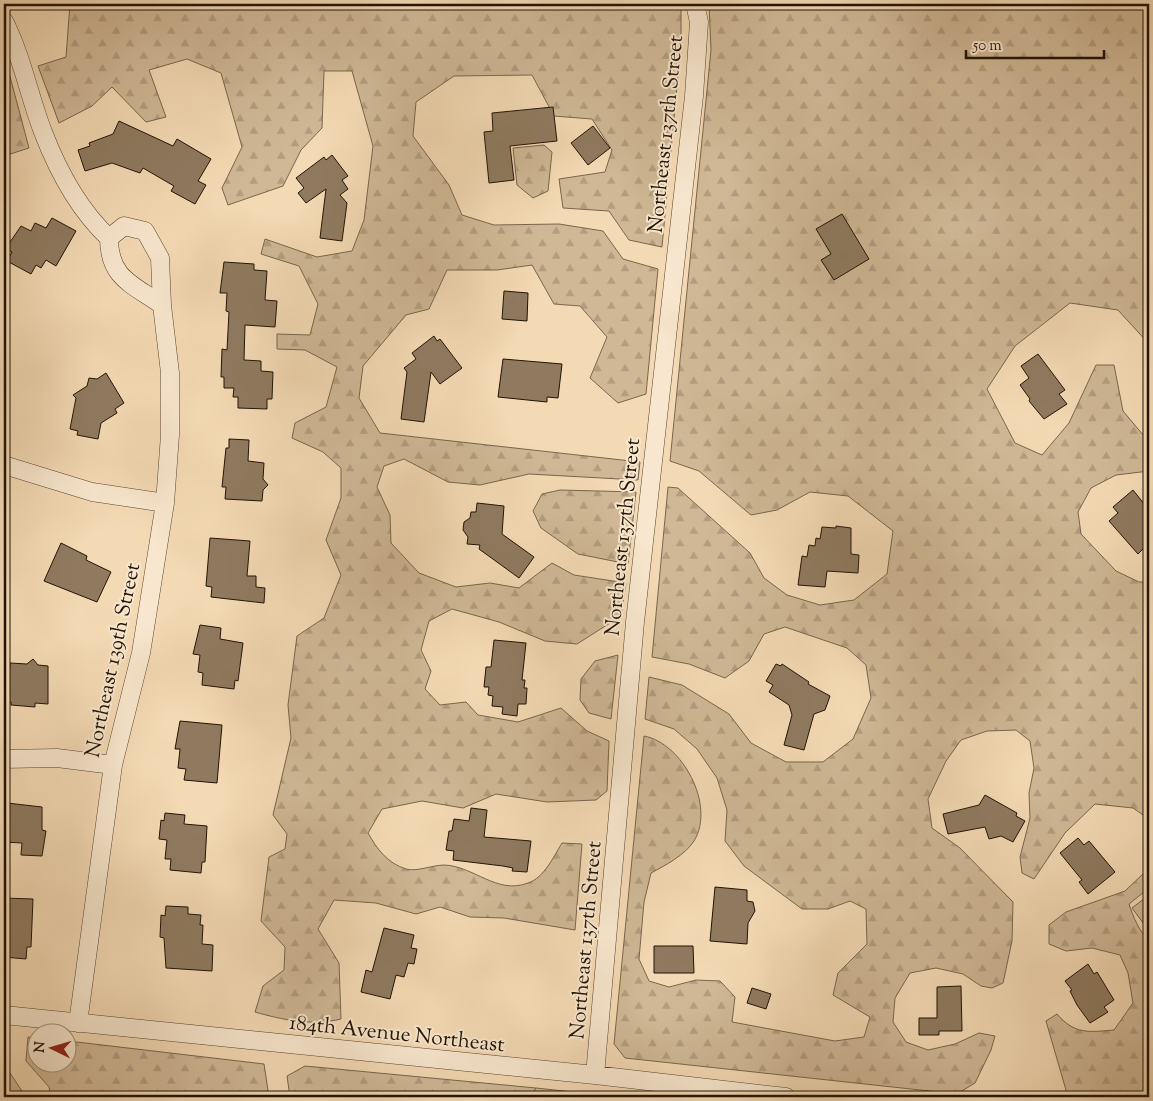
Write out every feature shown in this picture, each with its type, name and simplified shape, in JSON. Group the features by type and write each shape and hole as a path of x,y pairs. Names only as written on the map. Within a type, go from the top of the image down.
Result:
{"street":[{"name":"Northeast 137th Street","path":"595,1075 635,622 694,96 699,22 695,4"},
{"path":"4,21 13,38 43,133 75,198 93,223 110,238 109,256 120,276 162,305"},
{"name":"Northeast 139th Street","path":"78,1023 114,765 141,653 165,503 170,435 170,373 162,305 160,258 145,231 124,226 110,238"},
{"path":"4,465 92,492 165,503"},
{"path":"4,759 57,758 114,765"},
{"name":"184th Avenue Northeast","path":"4,1015 595,1075 786,1097"}],"green space":[{"path":"70,4 436,4 439,6 495,9 507,4 681,4 681,43 662,247 629,240 609,211 563,208 559,179 605,172 612,150 592,119 554,116 532,75 454,76 416,102 413,136 449,185 462,215 494,225 559,224 603,231 623,259 658,269 646,394 618,403 590,378 607,337 580,306 554,304 532,265 497,270 447,270 429,309 406,315 363,366 359,398 380,433 640,462 638,480 529,474 480,485 448,482 404,459 384,466 377,487 390,515 391,543 419,573 456,587 490,583 519,588 552,563 574,575 626,583 621,616 577,644 545,641 499,622 452,609 429,621 421,650 431,671 425,689 440,705 466,702 478,715 518,722 561,708 587,731 609,741 607,791 596,800 547,802 496,794 463,808 422,801 382,809 368,833 383,855 393,863 406,869 415,870 444,865 465,870 496,883 517,886 534,880 544,872 562,843 582,844 575,930 504,918 470,917 440,907 416,914 376,903 334,900 318,929 339,963 341,1019 308,1022 255,1012 263,986 284,970 285,947 261,921 269,857 285,849 287,834 273,815 291,738 288,705 297,636 324,618 341,575 326,540 341,498 341,468 323,452 292,438 295,423 326,407 337,367 305,350 277,349 277,334 310,335 318,304 299,266 261,254 265,239 317,257 352,251 364,220 373,146 352,71 324,71 322,128 301,150 283,186 228,205 222,188 242,147 221,73 187,59 149,70 166,117 146,122 112,87 92,106 59,123 38,66 66,57"},
{"path":"709,4 1149,4 1149,344 1118,310 1070,303 1015,346 987,389 1015,443 1042,455 1069,423 1096,365 1114,365 1123,411 1149,442 1149,471 1116,475 1091,488 1078,512 1081,534 1116,571 1139,582 1149,582 1149,842 1146,817 1133,808 1095,804 1065,833 1034,879 1022,873 1020,857 1030,818 1029,793 1034,768 1030,741 1016,730 987,731 961,740 946,761 928,799 932,828 960,848 1013,902 1012,941 1003,983 992,988 981,986 963,974 936,968 910,973 895,998 893,1022 906,1042 928,1050 955,1044 979,1033 995,1036 991,1050 975,1083 957,1094 625,1058 614,1044 644,736 658,741 671,750 682,763 698,794 701,810 700,826 694,841 686,851 651,873 644,902 639,959 649,981 669,987 696,980 720,981 735,997 732,1022 835,1041 864,1037 870,1017 833,995 838,973 867,944 866,909 850,901 828,909 802,909 744,866 725,841 727,810 717,778 697,749 674,729 645,719 649,677 682,685 729,714 751,743 786,762 823,762 853,739 871,698 866,665 847,648 785,627 764,634 749,661 725,678 689,664 652,657 668,487 678,488 750,553 764,578 787,595 820,605 854,600 887,574 893,531 848,496 810,492 777,510 751,515 699,471 670,461 711,50"},
{"path":"4,54 29,148 4,156"},
{"path":"544,145 552,152 548,191 533,198 517,185 513,148"},
{"path":"560,490 636,492 628,564 578,554 541,528 533,511 542,494"},
{"path":"618,655 611,719 589,713 580,700 581,679 595,661"},
{"path":"1149,847 1149,888 1129,904 1139,928 1149,940 1148,1085 1142,1097 1068,1097 1046,1021 1057,1014 1070,1026 1083,1031 1114,1030 1133,1003 1128,973 1120,955 1092,948 1066,951 1049,944 1049,925 1066,912 1125,891 1144,873"},
{"path":"1149,895 1149,931 1132,908"},
{"path":"28,1037 28,1063 26,1061"},
{"path":"78,1042 264,1064 269,1097 51,1097 49,1087 38,1074 78,1074"},
{"path":"4,1064 26,1097 4,1097"},
{"path":"305,1066 536,1088 530,1097 290,1097 287,1076"},
{"path":"536,1088 611,1096 530,1097"}],"building":[{"path":"553,107 557,141 510,146 514,180 489,183 484,132 493,131 492,113"},
{"path":"119,121 173,146 177,139 211,159 198,181 206,185 195,204 171,191 174,186 143,168 140,173 112,163 85,171 78,150 90,146 89,143 113,134"},
{"path":"593,126 610,148 588,165 571,143"},
{"path":"332,155 348,176 342,180 348,189 340,195 347,203 342,241 320,238 326,189 306,203 298,193 304,188 296,178 324,157 326,160"},
{"path":"842,214 869,259 834,280 821,260 831,254 816,229"},
{"path":"52,218 76,231 56,266 46,260 41,268 36,265 31,274 7,261 12,252 6,248 21,226 31,231 35,223 46,228"},
{"path":"224,262 254,264 254,270 267,271 265,300 277,301 275,327 245,325 244,360 261,361 261,371 273,372 272,399 267,399 267,409 238,408 238,397 233,397 234,388 224,388 224,377 221,377 222,349 227,350 229,312 226,311 227,293 220,293"},
{"path":"504,291 528,293 527,321 502,319"},
{"path":"434,336 437,341 440,339 462,368 440,384 431,372 424,422 401,419 407,372 404,368 416,359 412,353"},
{"path":"1038,354 1065,390 1059,394 1067,404 1044,419 1029,401 1030,399 1020,385 1029,378 1021,366"},
{"path":"503,359 562,364 558,398 547,397 547,402 498,397"},
{"path":"106,373 124,403 115,409 117,413 101,423 98,439 77,435 78,431 70,429 76,398 73,395 87,386 89,378 97,379"},
{"path":"229,439 249,440 248,461 264,463 263,479 268,485 263,490 262,501 225,499 226,487 222,487 226,448 229,448"},
{"path":"1133,490 1149,510 1149,543 1138,554 1109,521 1118,513 1113,507"},
{"path":"477,503 504,506 502,534 534,557 519,578 479,549 480,545 467,544 468,537 463,530 464,522 470,518 471,512 476,512"},
{"path":"836,526 851,528 851,554 859,555 858,573 827,571 825,587 798,585 802,556 807,557 809,545 815,546 816,538 820,539 822,527 836,528"},
{"path":"210,538 250,541 247,576 256,576 256,587 265,588 264,603 211,597 212,587 206,586"},
{"path":"61,543 87,556 86,560 111,572 97,602 44,581"},
{"path":"200,625 221,628 220,639 243,643 238,681 235,680 234,689 202,685 203,673 198,672 200,655 193,654"},
{"path":"494,640 526,643 522,680 525,680 524,688 527,688 526,704 518,704 517,716 502,714 503,707 492,706 493,696 488,695 489,687 484,687 486,667 491,667"},
{"path":"33,659 38,665 48,666 48,704 35,703 35,707 11,705 11,702 4,702 4,678 9,679 10,663 27,664"},
{"path":"776,664 781,666 782,664 809,682 808,684 830,696 825,710 814,714 804,750 784,745 792,715 789,705 769,692 773,685 766,681"},
{"path":"180,721 222,725 217,783 184,780 186,769 178,768 180,749 175,749"},
{"path":"985,795 1017,813 1016,816 1025,821 1013,842 1001,836 989,839 985,827 948,834 943,814 979,805"},
{"path":"7,803 42,807 42,830 46,831 42,856 21,855 22,843 4,842 4,807 7,807"},
{"path":"471,808 487,810 484,837 531,841 527,872 512,871 513,868 503,866 453,860 454,851 446,850 449,831 452,831 454,819 469,821"},
{"path":"165,813 185,815 184,824 207,826 205,862 202,862 201,873 170,870 171,859 165,859 167,840 159,839 161,820 164,821"},
{"path":"1078,838 1084,845 1089,841 1115,872 1088,894 1079,882 1082,880 1060,853"},
{"path":"715,887 747,890 747,901 753,902 755,911 748,923 747,944 710,941"},
{"path":"4,898 33,899 31,947 27,947 26,959 4,957"},
{"path":"166,906 188,907 188,914 201,915 200,925 203,925 202,944 213,945 212,971 166,968 164,938 160,937 161,915 165,916"},
{"path":"384,928 414,935 411,948 417,949 414,964 408,963 404,977 396,975 390,999 361,992 366,970 372,972"},
{"path":"654,946 693,946 694,973 654,973"},
{"path":"1088,964 1094,974 1097,972 1114,1000 1104,1007 1108,1012 1090,1023 1077,1005 1070,991 1072,990 1065,981"},
{"path":"961,986 962,1031 939,1031 939,1035 919,1035 919,1018 937,1018 937,987"},
{"path":"752,988 771,994 766,1009 747,1003"}]}
